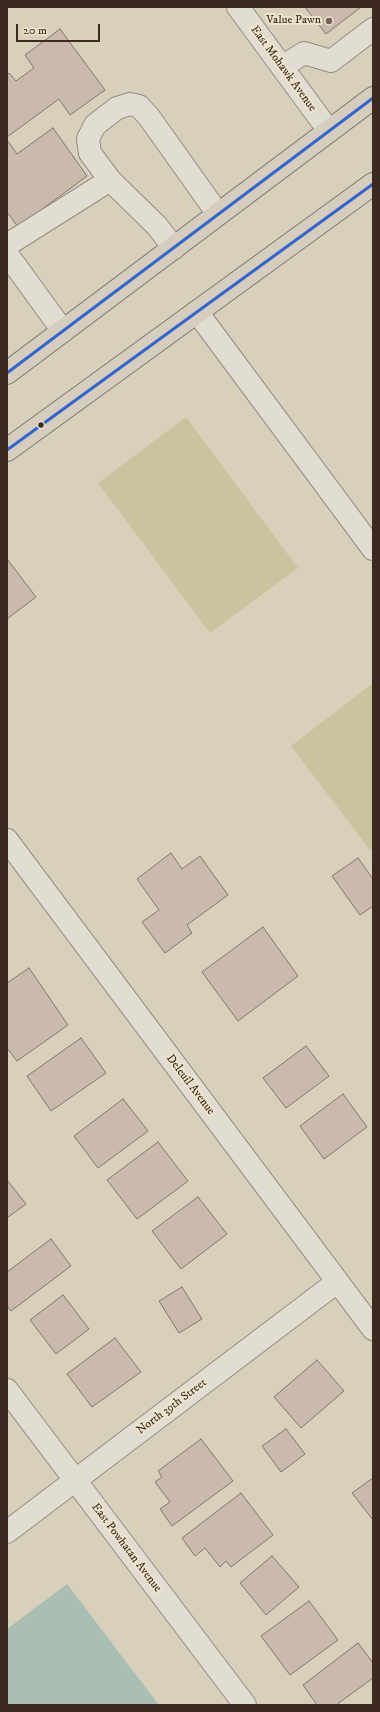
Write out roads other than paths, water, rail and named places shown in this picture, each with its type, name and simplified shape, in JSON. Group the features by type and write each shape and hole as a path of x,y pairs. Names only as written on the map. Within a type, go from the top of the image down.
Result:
{"main road":[{"path":"7,373 373,98"},
{"path":"7,450 373,184"}],"street":[{"name":"East Mohawk Avenue","path":"238,7 329,131"},
{"path":"282,67 304,53 331,61 373,29"},
{"path":"174,248 157,226 110,180 90,153 88,139 95,125 117,108 130,104 139,106 149,117 218,214"},
{"path":"7,245 110,180"},
{"path":"7,254 63,331"},
{"path":"197,312 373,549"},
{"name":"Deleuil Avenue","path":"7,840 373,1329"},
{"name":"North 39th Street","path":"7,1532 337,1282"},
{"name":"East Powhatan Avenue","path":"7,1390 245,1705"}],"place":[{"name":"Value Pawn","path":"329,21"}]}
